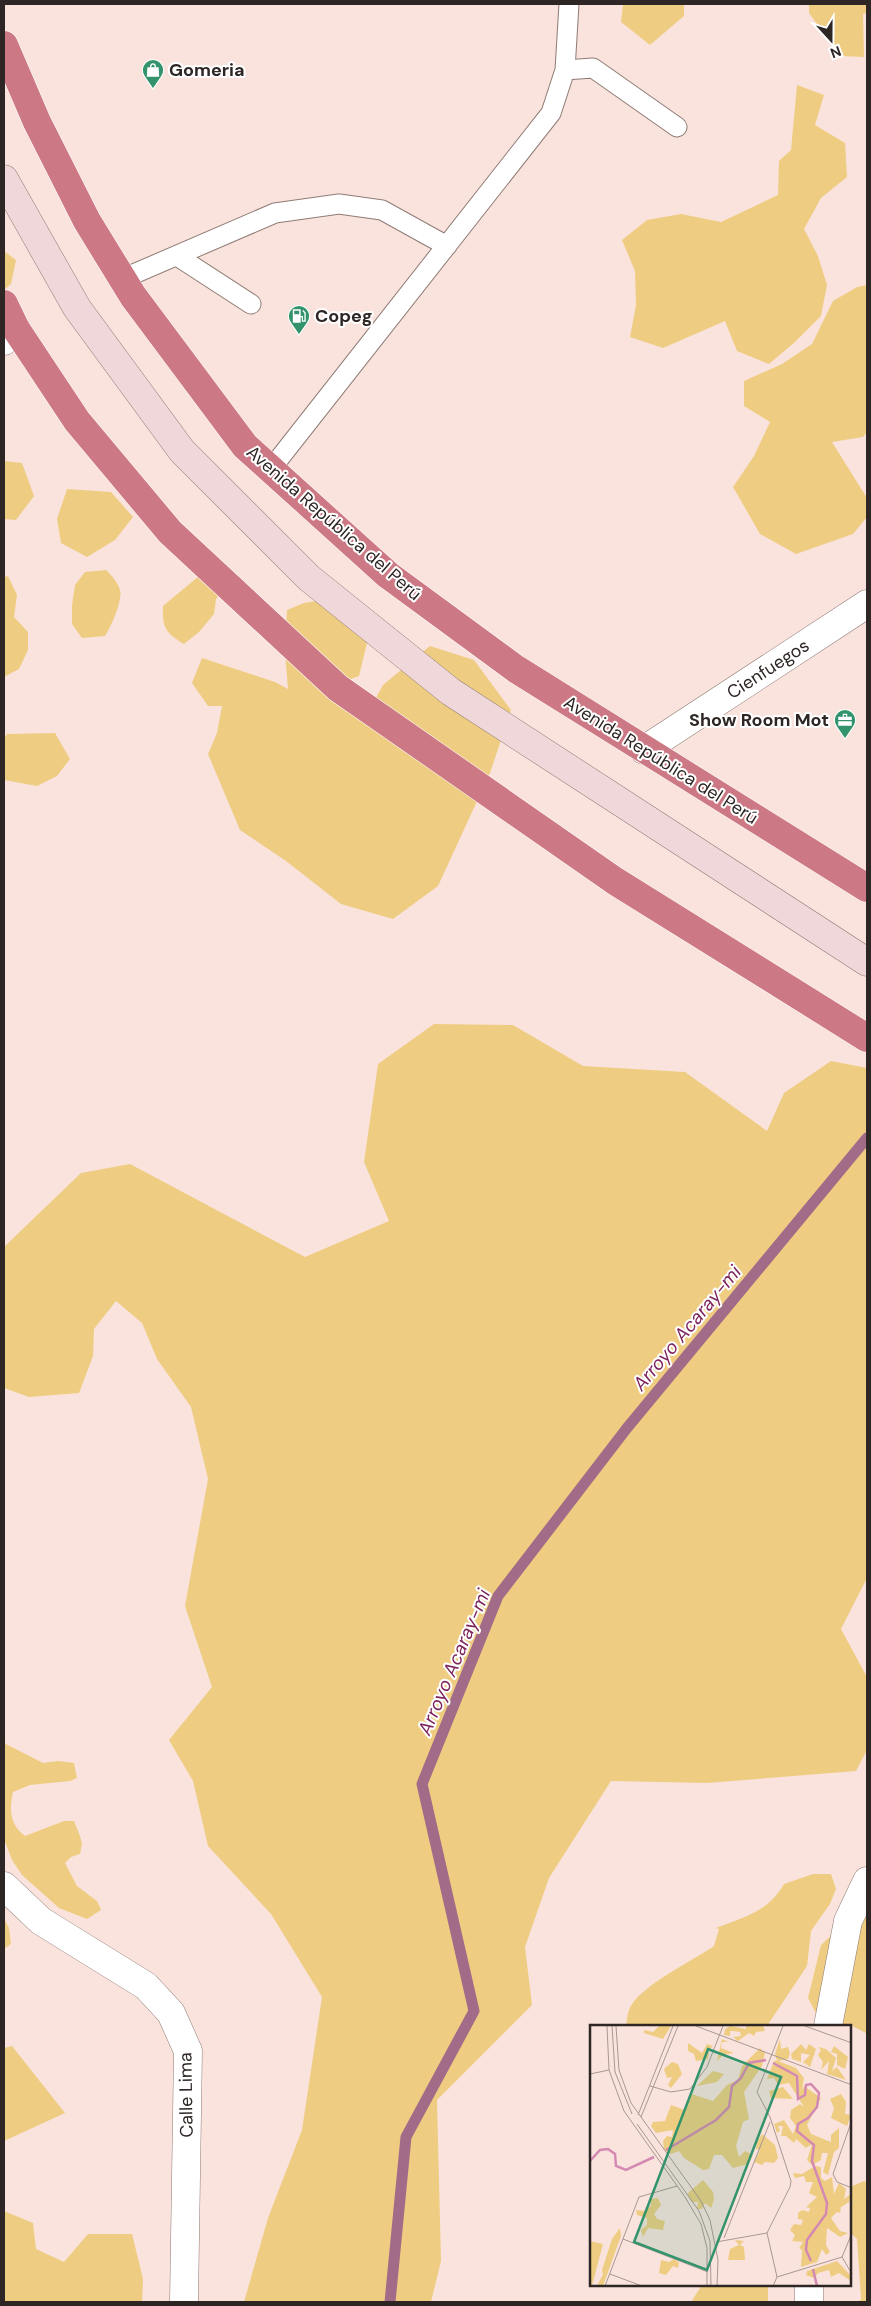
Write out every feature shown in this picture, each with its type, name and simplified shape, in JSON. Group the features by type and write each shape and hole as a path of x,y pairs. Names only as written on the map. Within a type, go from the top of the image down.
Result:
{"highway":[{"name":"Avenida República del Perú","path":"4,45 37,122 87,221 122,279 245,446 388,575 516,669 867,888"},
{"path":"4,304 10,335 77,421 170,532 338,688 615,881 866,1037"}],"street":[{"path":"4,179 77,308 182,451 309,578 451,692 867,962"},
{"name":"Cienfuegos","path":"644,750 867,604"},
{"path":"828,2025 848,1922 867,1881"},
{"name":"Calle Lima","path":"4,1886 41,1921 146,1986 172,2013 188,2050 184,2302"},
{"path":"809,2286 809,2302"}],"lane":[{"path":"271,469 333,386 447,246 551,113 565,70 569,4"},
{"path":"565,70 593,68 677,127"},
{"path":"122,279 275,213 339,204 382,210 447,246"},
{"path":"177,256 251,304"}],"shaded area":[{"path":"623,4 684,4 684,16 650,45 621,22"},
{"path":"809,4 867,4 867,13 863,14 864,57 840,56 809,13"},
{"path":"797,85 824,95 815,125 845,143 847,177 821,198 804,229 818,256 827,285 821,316 769,364 737,351 725,321 663,348 630,337 636,305 635,271 622,240 647,220 681,214 721,222 778,195 779,161 791,150"},
{"path":"4,251 16,260 11,284 4,290"},
{"path":"867,285 867,432 863,437 832,442 867,498 867,517 853,534 796,554 760,534 733,487 754,456 770,422 744,406 744,381 782,364 812,344 833,301 857,287"},
{"path":"4,461 22,463 34,496 16,520 4,519"},
{"path":"67,489 111,492 133,517 115,540 87,557 61,543 57,519"},
{"path":"203,555 227,565 228,585 216,599 214,614 199,632 184,644 173,637 166,629 163,620 163,606 199,576"},
{"path":"106,570 116,581 120,590 120,600 116,613 105,636 82,638 72,624 75,585 85,572"},
{"path":"8,576 17,595 14,617 28,632 28,650 19,669 4,677 4,577"},
{"path":"341,597 367,643 359,676 341,683 373,703 383,685 430,646 474,660 511,710 490,773 438,886 393,919 341,904 286,861 240,830 208,754 217,733 222,706 208,706 192,683 202,658 275,682 288,689 285,652 287,610 304,603"},
{"path":"55,733 70,759 57,776 37,786 4,780 4,739 7,734"},
{"path":"434,1024 513,1025 583,1066 685,1072 767,1131 784,1093 831,1061 867,1068 867,1578 841,1629 867,1677 867,1750 856,1771 707,1783 611,1781 549,1878 525,1947 532,2005 437,2100 441,2261 431,2302 244,2302 268,2218 302,2130 322,1997 271,1914 208,1846 193,1781 169,1740 212,1687 185,1606 208,1479 191,1407 157,1359 142,1323 116,1301 94,1329 93,1356 79,1393 29,1397 4,1388 4,1247 81,1173 130,1164 305,1257 389,1221 364,1162 378,1064"},
{"path":"4,1743 43,1763 58,1761 74,1763 77,1778 70,1781 30,1785 13,1792 11,1811 16,1827 25,1836 64,1821 74,1821 82,1844 80,1854 71,1857 65,1863 77,1886 97,1901 101,1910 87,1919 59,1908 22,1875 12,1860 4,1839"},
{"path":"813,1874 831,1874 836,1889 830,1904 811,1931 807,1966 768,2025 626,2025 628,2012 634,2001 643,1992 714,1946 719,1929 716,1928 746,1917 763,1907 771,1901 784,1884"},
{"path":"867,1917 867,2033 851,2025 833,2025 818,2017 808,1998 821,1945 836,1931"},
{"path":"4,1918 9,1928 11,1944 4,1949"},
{"path":"12,2046 65,2113 4,2141 4,2048"},
{"path":"864,2181 867,2182 867,2302 858,2302 861,2299 857,2239 851,2233 851,2187"},
{"path":"4,2211 33,2223 36,2249 64,2262 88,2234 132,2234 143,2279 142,2302 4,2302"},
{"path":"701,2286 768,2286 768,2302 691,2302"}],"waterway":[{"name":"Arroyo Acaray-mi","path":"390,2302 406,2137 474,2011 422,1784 498,1596 627,1428 867,1138"}],"place":[{"name":"Gomeria","path":"153,89"},
{"name":"Copeg","path":"299,335"},
{"name":"Show Room Mot","path":"845,739"}]}
